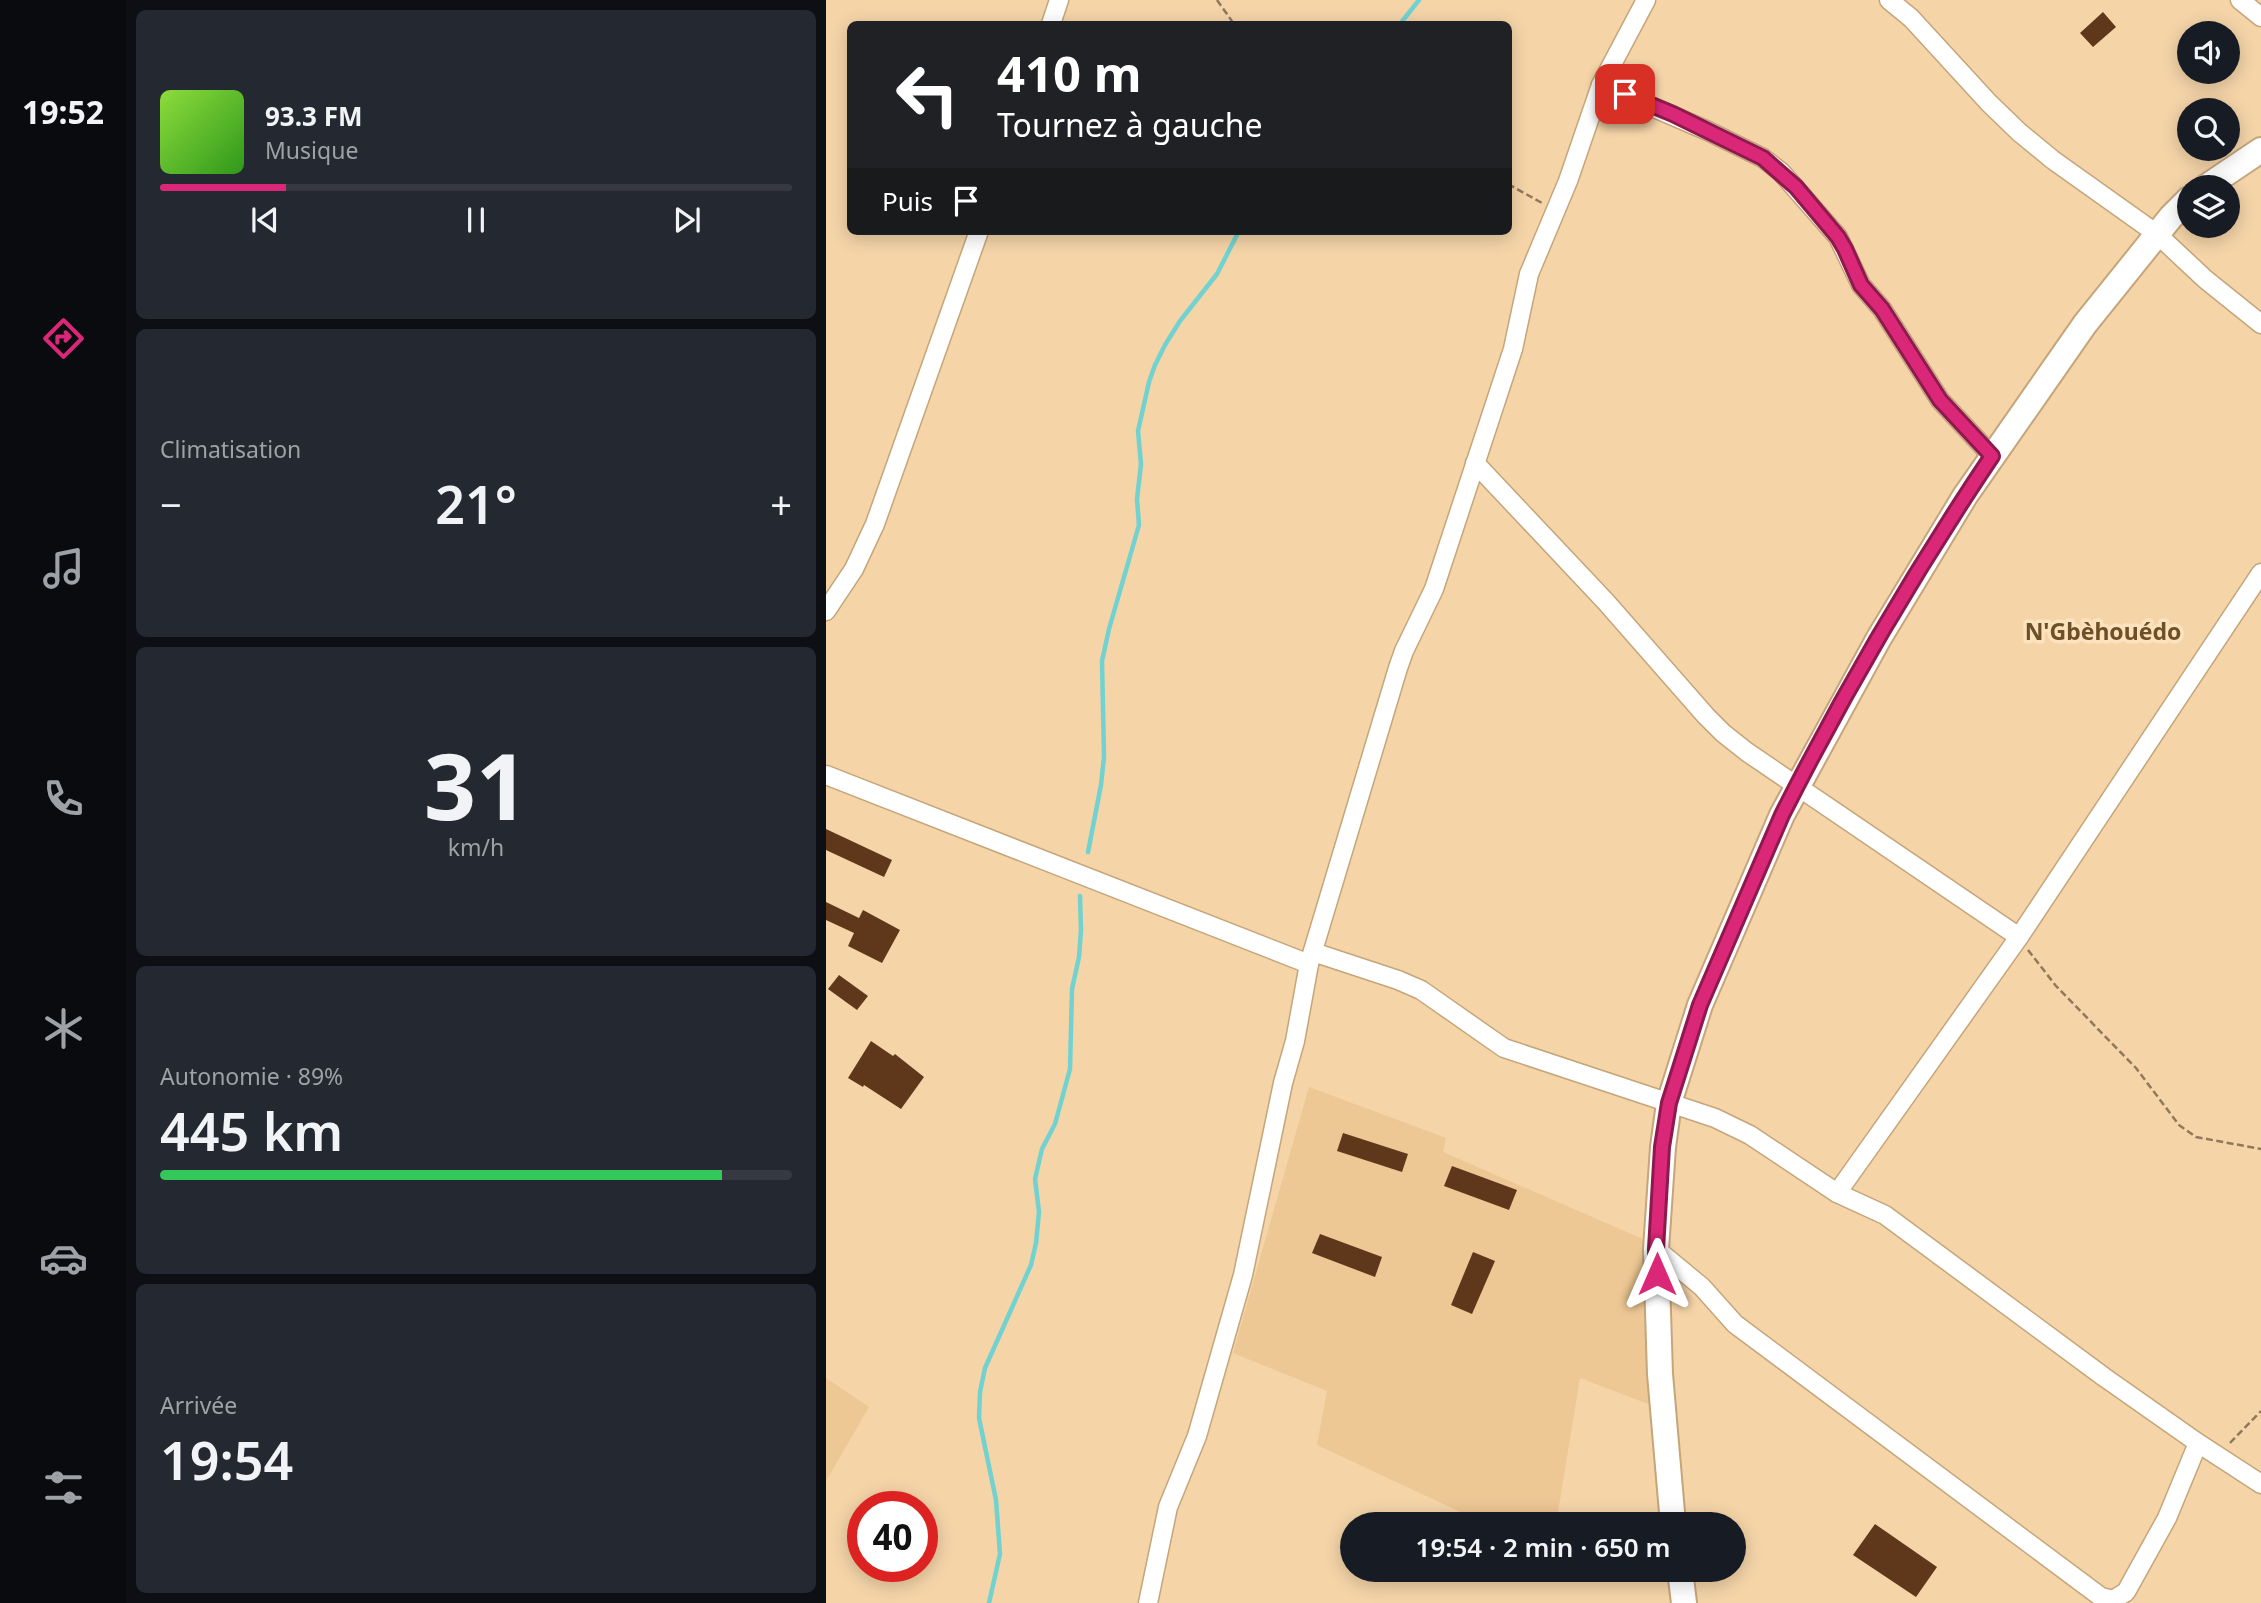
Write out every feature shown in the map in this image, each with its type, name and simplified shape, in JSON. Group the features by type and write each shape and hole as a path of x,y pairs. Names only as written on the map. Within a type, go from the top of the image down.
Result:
{"street":[{"path":"1052,21 1059,0"},
{"path":"1148,1603 1168,1507 1197,1436 1243,1275 1311,958 1398,668 1434,589 1513,349 1530,274 1568,181 1601,85 1646,0"},
{"path":"1889,0 1911,18 2019,132 2053,160 2157,234 2205,279 2261,324"},
{"path":"2240,0 2261,17"},
{"path":"1601,85 1708,131 1763,158 1781,172 1838,237 1861,285 1882,309 1940,400 1992,456"},
{"path":"2224,175 2261,150"},
{"path":"1671,1512 1660,1374 1656,1249 1662,1147 1669,1103 1700,1005 1782,815 1879,638 1992,456 2085,324 2177,210"},
{"path":"826,611 854,569 875,524 978,235"},
{"path":"1475,463 1606,602 1723,733 2019,937"},
{"path":"1837,1193 2019,937 2261,573"},
{"path":"826,775 1263,947 1398,980 1422,990 1504,1048 1715,1118 1751,1135 1837,1193 1885,1215 2104,1377 2261,1483"},
{"path":"1656,1249 1702,1287 1746,1333 2101,1597 2113,1600 2126,1592 2167,1518 2199,1443"},
{"path":"1681,1582 1684,1603"}],"path":[{"path":"1217,0 1232,21"},
{"path":"1512,186 1555,210"},
{"path":"2019,937 2056,986 2136,1068 2179,1125 2196,1137 2261,1149"},
{"path":"2218,1456 2261,1410"}],"shaded area":[{"path":"1309,1087 1446,1138 1443,1152 1645,1240 1651,1405 1580,1378 1558,1512 1460,1512 1317,1445 1327,1391 1233,1353"},
{"path":"826,1378 869,1407 826,1481"}],"building":[{"path":"2103,12 2116,27 2093,47 2080,33"},
{"path":"826,829 892,860 884,877 826,850"},
{"path":"826,902 859,918 863,910 900,930 882,963 848,946 854,933 826,920"},
{"path":"839,975 868,996 857,1010 828,989"},
{"path":"871,1041 893,1056 895,1054 924,1077 901,1109 848,1078"},
{"path":"1343,1133 1408,1154 1402,1172 1337,1151"},
{"path":"1452,1166 1517,1190 1509,1210 1444,1186"},
{"path":"1320,1234 1382,1257 1375,1277 1312,1253"},
{"path":"1473,1252 1495,1261 1472,1314 1451,1305"},
{"path":"1875,1524 1937,1567 1916,1597 1853,1555"}],"waterway":[{"path":"1402,21 1419,0"},
{"path":"1088,852 1104,757 1102,661 1139,525 1137,499 1141,464 1138,431 1149,382 1165,345 1217,274 1237,235"},
{"path":"989,1603 1000,1554 996,1500 979,1418 980,1392 985,1368 1031,1265 1036,1243 1039,1212 1035,1179 1042,1149 1055,1124 1070,1069 1072,989 1081,930 1080,896"}],"district":[{"name":"N'Gbèhouédo","path":"2103,631"}],"route":[{"path":"1625,94 1763,158 1781,172 1838,237 1857,279 1882,309 1940,400 1992,456 1879,638 1797,785 1700,1005 1669,1103 1662,1147 1657,1274"}]}
